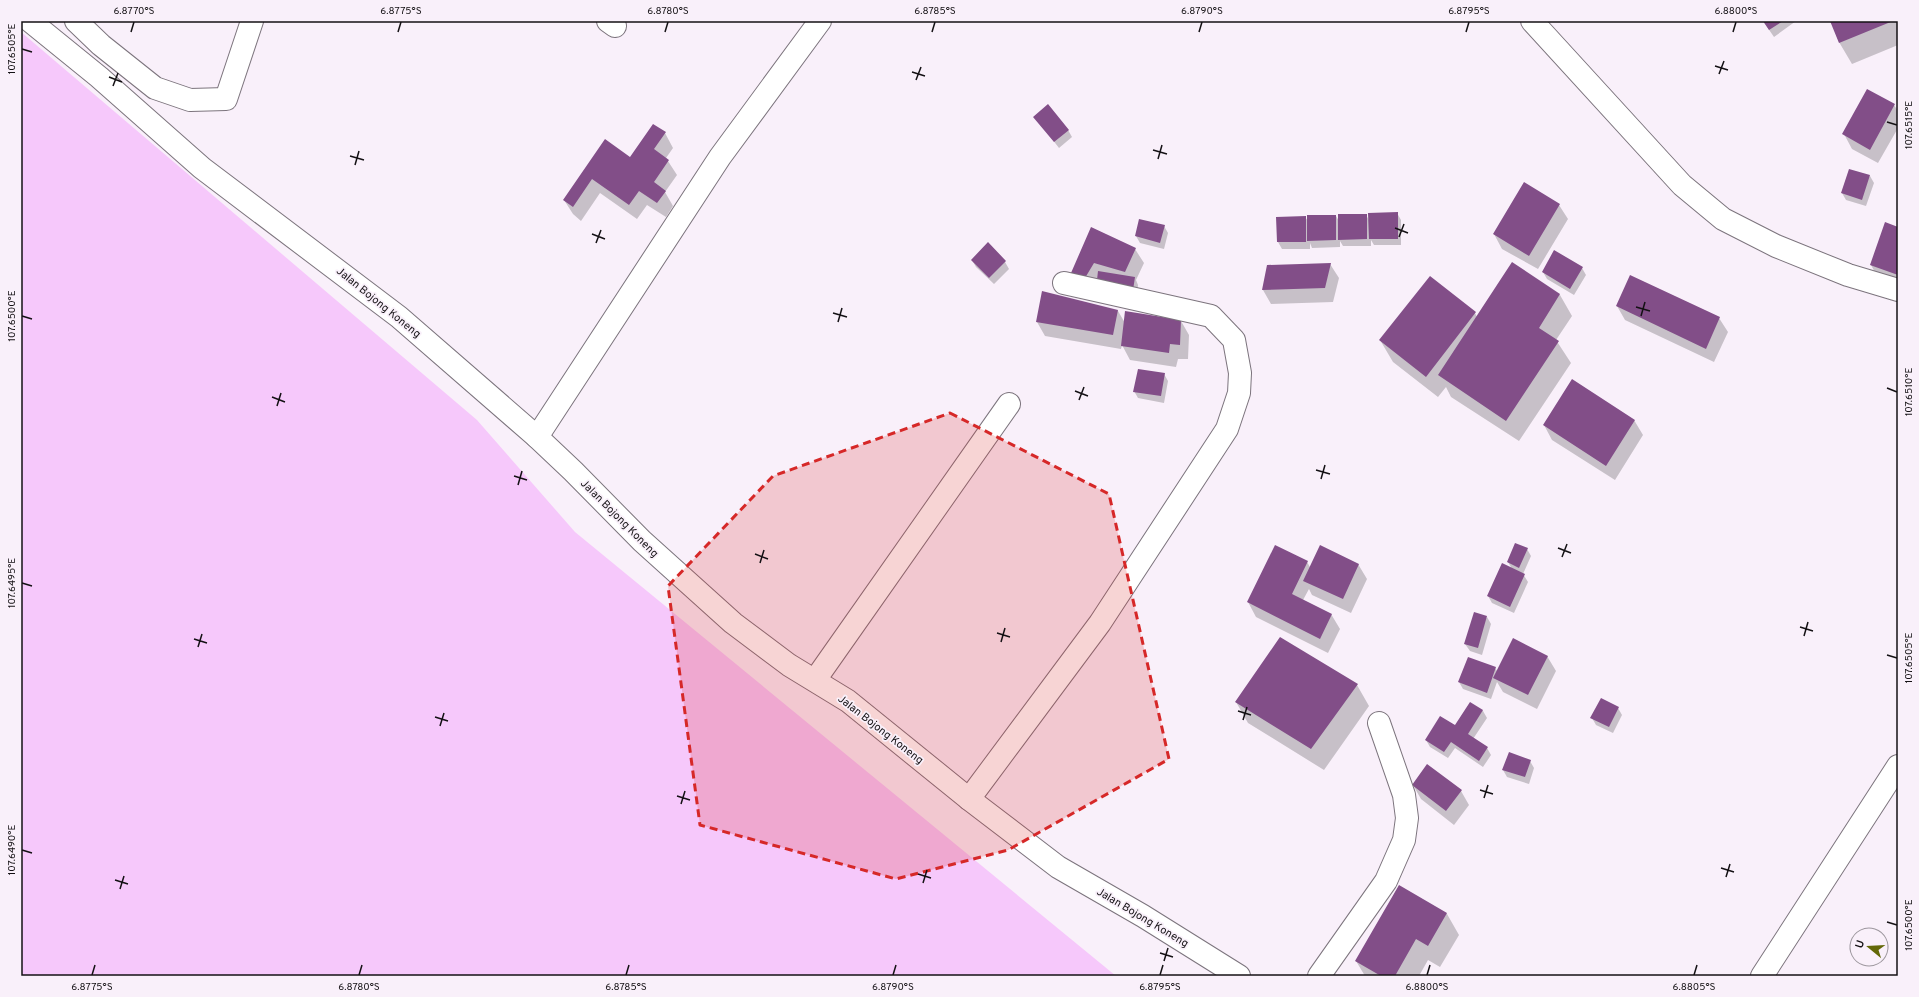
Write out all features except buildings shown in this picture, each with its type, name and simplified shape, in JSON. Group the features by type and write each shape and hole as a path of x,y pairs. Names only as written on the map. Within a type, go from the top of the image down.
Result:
{"street":[{"name":"Jalan Bojong Koneng","path":"30,21 99,77 202,168 399,318 537,437 642,541 732,623 789,665 848,701 969,799 1058,867 1143,916 1239,976"},
{"path":"76,21 101,45 155,88 190,100 226,99 252,21"},
{"path":"537,437 720,157 820,21"},
{"path":"1532,21 1682,185 1723,219 1776,246 1848,276 1898,290"},
{"path":"969,799 1100,623 1227,429 1239,393 1240,373 1234,340 1211,316 1064,283"},
{"path":"815,680 1009,404"},
{"path":"1320,976 1386,881 1404,840 1407,818 1404,795 1379,723"},
{"path":"1762,976 1898,766"}],"highlighted area":[{"path":"950,413 1109,494 1169,759 1008,850 896,879 700,825 668,586 773,476"}],"shaded area":[{"path":"21,32 477,420 575,532 1116,976 21,976"}]}
